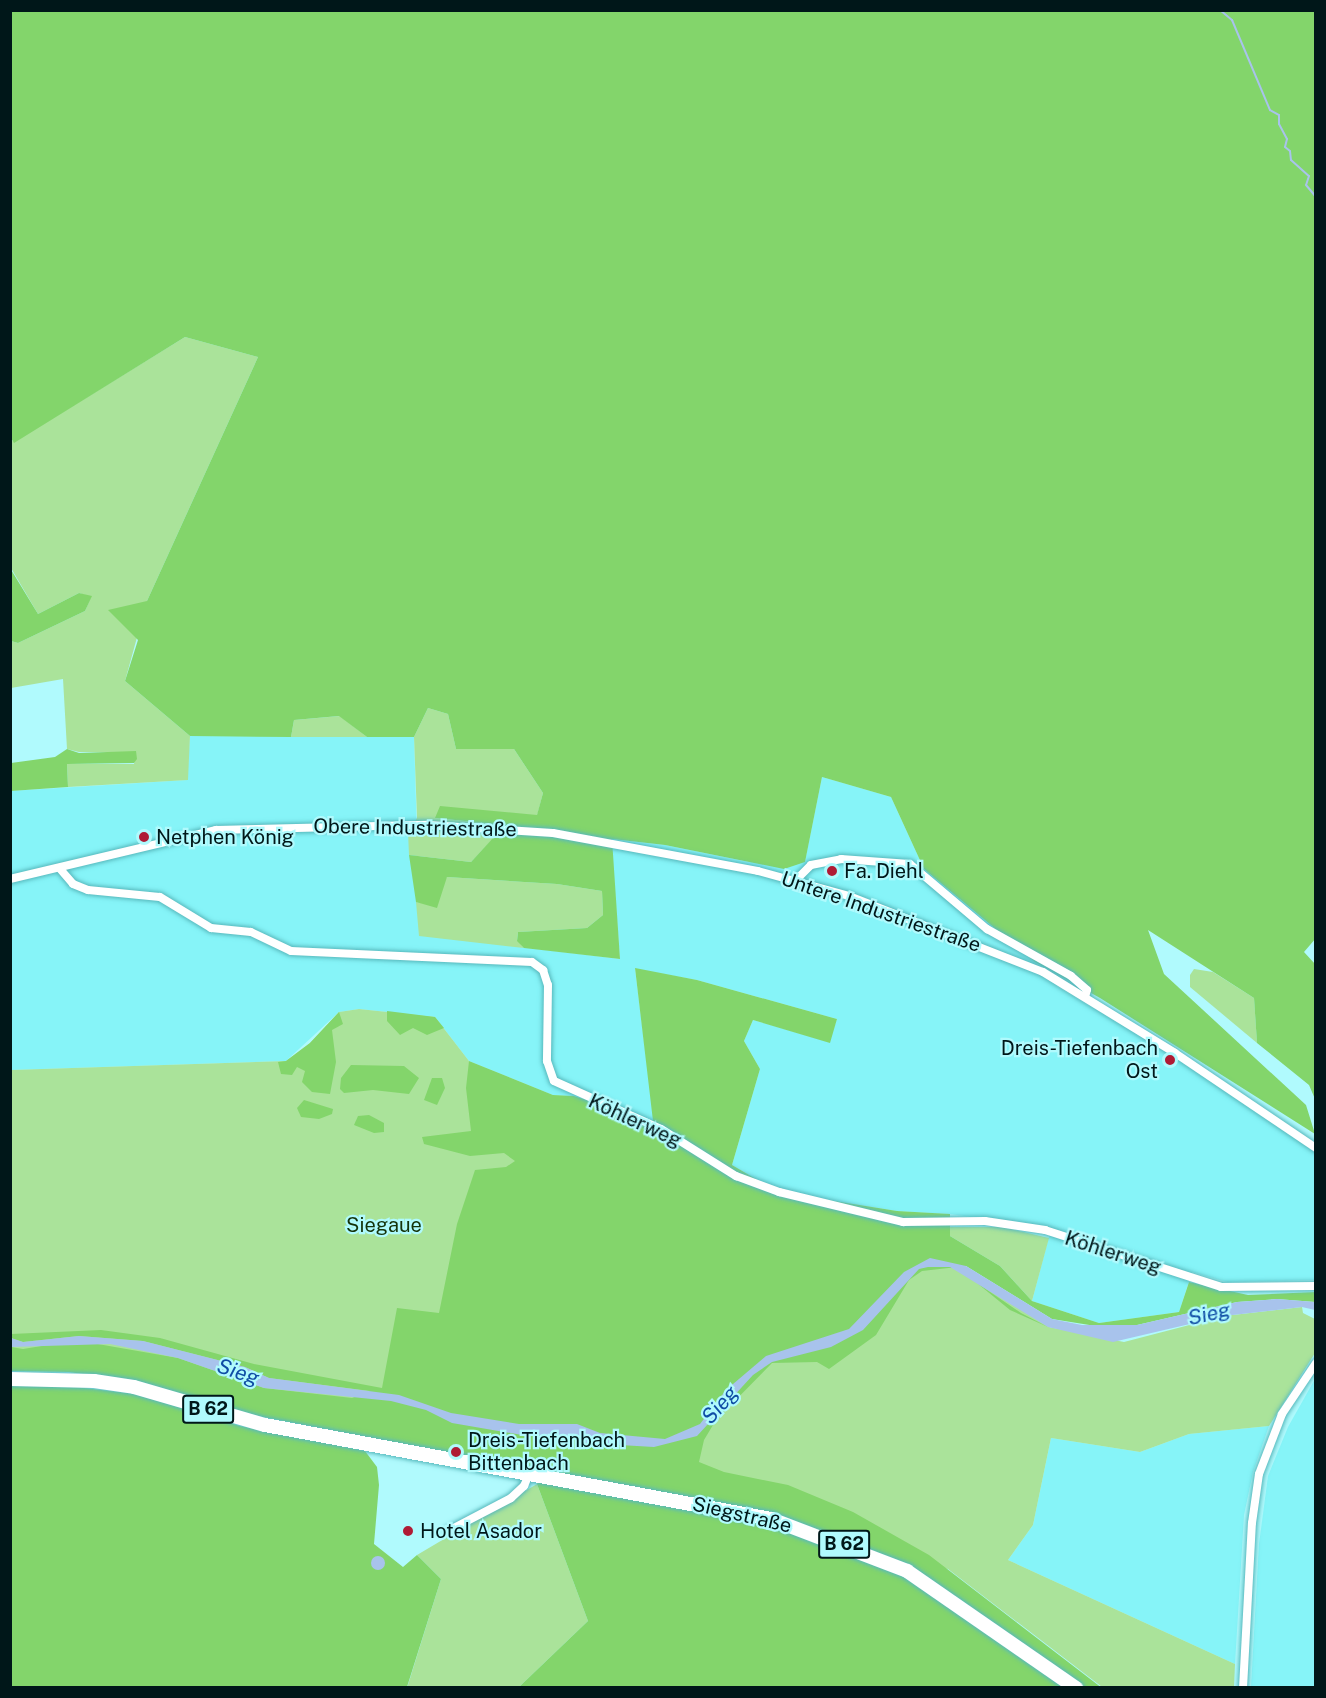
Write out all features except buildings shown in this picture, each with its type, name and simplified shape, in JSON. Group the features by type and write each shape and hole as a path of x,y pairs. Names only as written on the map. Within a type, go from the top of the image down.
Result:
{"main road":[{"name":"Siegstraße","path":"10,1378 94,1381 134,1387 254,1422 771,1519 879,1557 938,1591 1076,1688"}],"street":[{"name":"Obere Industriestraße","path":"10,879 62,870 188,834 248,828 462,825 609,842"},
{"name":"Untere Industriestraße","path":"609,842 796,880 1002,954 1085,996 1316,1148"},
{"path":"796,880 811,865 841,859 910,864 987,929 1071,976 1087,990 1085,996"},
{"name":"Köhlerweg","path":"62,870 73,884 88,890 160,897 211,928 251,932 291,951 532,962 543,970 548,985 547,1061 554,1081 661,1129 736,1176 779,1192 903,1222 985,1221 1045,1230 1221,1287 1316,1286"},
{"path":"1243,1688 1252,1523 1259,1474 1282,1413 1316,1363"},
{"path":"448,1531 511,1498 524,1486 529,1474"}],"shaded area":[{"path":"190,736 414,737 420,935 620,959 611,839 665,845 749,862 805,861 822,777 891,797 924,869 1035,962 1058,987 1277,1118 1316,1154 1315,1280 1227,1282 1192,1272 1179,1312 1099,1323 1032,1301 1051,1229 950,1214 897,1211 778,1192 732,1165 760,1069 744,1041 753,1020 829,1042 837,1019 697,980 635,969 654,1121 574,1096 553,1095 469,1061 435,1017 359,1009 339,1012 286,1061 11,1070 10,791 187,780"},
{"path":"1315,1379 1315,1687 1251,1687 1259,1544 1268,1476 1288,1427"},
{"path":"1269,1426 1253,1472 1244,1515 1235,1664 1008,1560 1033,1525 1051,1438 1140,1452 1189,1434"}],"green space":[{"path":"11,11 1315,11 1316,938 1304,952 1315,964 1315,1099 1309,1085 1257,1043 1254,998 1148,930 1164,974 1306,1105 1315,1134 1100,998 1035,962 924,869 891,797 822,777 805,862 784,869 665,845 612,839 620,959 524,948 517,941 518,932 587,928 603,915 602,891 557,884 447,877 437,908 416,902 409,855 471,862 505,825 435,818 440,806 537,815 543,793 514,749 456,749 448,714 428,708 414,737 367,737 339,716 294,720 291,737 190,736 125,681 138,640 108,610 147,601 258,357 185,337 14,443 11,438"},
{"path":"185,337 258,357 147,601 125,681 190,736 188,780 68,787 67,764 134,764 136,752 79,752 67,749 63,679 11,688 11,641 18,643 85,611 91,597 79,593 38,614 11,568 10,438 14,442"},
{"path":"10,568 38,614 79,593 92,596 85,611 18,643 11,641"},
{"path":"428,708 448,714 456,749 514,749 543,793 537,816 435,818 506,825 471,862 409,855 408,832 417,818 414,737"},
{"path":"340,716 367,737 291,737 294,720"},
{"path":"67,749 79,753 136,751 137,759 134,763 67,764 68,787 11,791 11,763 55,757"},
{"path":"447,877 557,884 602,891 603,915 587,928 518,932 517,940 524,948 419,936 416,902 428,904"},
{"path":"635,968 697,980 837,1019 830,1043 753,1020 744,1041 760,1069 732,1165 778,1192 897,1211 950,1214 950,1236 1000,1266 1032,1301 1099,1323 1179,1312 1189,1282 1248,1295 1316,1292 1315,1302 1277,1299 1237,1302 1137,1325 1102,1327 1052,1319 966,1266 922,1271 909,1280 876,1335 829,1369 817,1362 772,1363 716,1420 704,1440 699,1462 724,1472 788,1485 853,1512 929,1555 1102,1688 519,1687 588,1621 537,1484 542,1471 247,1414 139,1382 69,1372 11,1371 11,1347 23,1349 60,1343 92,1343 178,1358 264,1388 352,1398 370,1391 269,1378 245,1367 143,1341 79,1336 23,1342 11,1338 11,1334 101,1330 160,1338 254,1364 382,1388 397,1308 439,1313 457,1224 475,1170 506,1167 515,1161 504,1153 470,1156 424,1144 422,1137 471,1131 466,1088 469,1061 553,1095 574,1096 653,1121"},
{"path":"1194,969 1213,972 1254,998 1257,1043 1190,987 1190,975"},
{"name":"Siegaue","path":"359,1009 435,1017 469,1061 469,1069 940,1257 1049,1327 1124,1342 1224,1316 1302,1307 1303,1313 1315,1319 1315,1353 1269,1426 1189,1434 1140,1452 1051,1438 1033,1525 1008,1560 1235,1664 1234,1687 1102,1687 948,1569 11,1350 10,1065 11,1070 286,1061 310,1043 339,1012"},
{"path":"387,1011 435,1017 444,1028 427,1035 413,1028 400,1035 387,1021"},
{"path":"339,1012 343,1024 332,1030 336,1062 330,1094 312,1092 302,1082 305,1071 297,1067 292,1075 281,1074 278,1062 286,1061 310,1043"},
{"path":"351,1065 404,1066 419,1078 409,1094 373,1090 344,1093 340,1089 341,1078"},
{"path":"432,1078 442,1078 445,1088 437,1105 424,1100"},
{"path":"304,1100 333,1109 332,1114 319,1119 301,1117 297,1108"},
{"path":"369,1115 384,1123 384,1132 374,1133 354,1125 358,1116"},
{"path":"950,1227 1002,1227 1049,1238 1032,1301 1000,1266 950,1236"},
{"path":"977,1283 1021,1313 1048,1327 1010,1310"},
{"path":"11,1384 58,1385 136,1394 240,1426 365,1451 377,1467 379,1485 374,1544 403,1567 417,1555 441,1579 407,1687 11,1688"},
{"path":"537,1484 588,1621 519,1687 407,1688 441,1579 417,1555"}],"water":[{"name":"Sieg","path":"930,1258 966,1266 1052,1319 1082,1325 1137,1325 1237,1302 1277,1299 1315,1302 1315,1310 1302,1307 1224,1316 1113,1342 1048,1327 950,1267 928,1267 919,1269 863,1330 831,1347 772,1362 753,1375 697,1436 654,1447 586,1443 566,1436 522,1435 452,1423 426,1410 391,1401 264,1388 178,1358 110,1344 11,1347 11,1338 23,1342 79,1336 143,1341 245,1367 269,1378 399,1395 451,1413 519,1424 577,1424 600,1433 665,1439 700,1424 726,1390 766,1356 849,1329 904,1272"},
{"path":"378,1556 383,1558 385,1563 383,1568 378,1570 373,1568 371,1563 373,1558"}],"waterway":[{"path":"1220,10 1232,20 1270,110 1279,115 1279,124 1287,139 1285,147 1290,151 1291,160 1309,176 1306,185 1316,197"}],"place":[{"name":"Netphen König","path":"144,837"},
{"name":"Fa. Diehl","path":"832,871"},
{"name":"Dreis-Tiefenbach Ost","path":"1170,1060"},
{"name":"Dreis-Tiefenbach Bittenbach","path":"456,1452"},
{"name":"Hotel Asador","path":"408,1531"}]}
